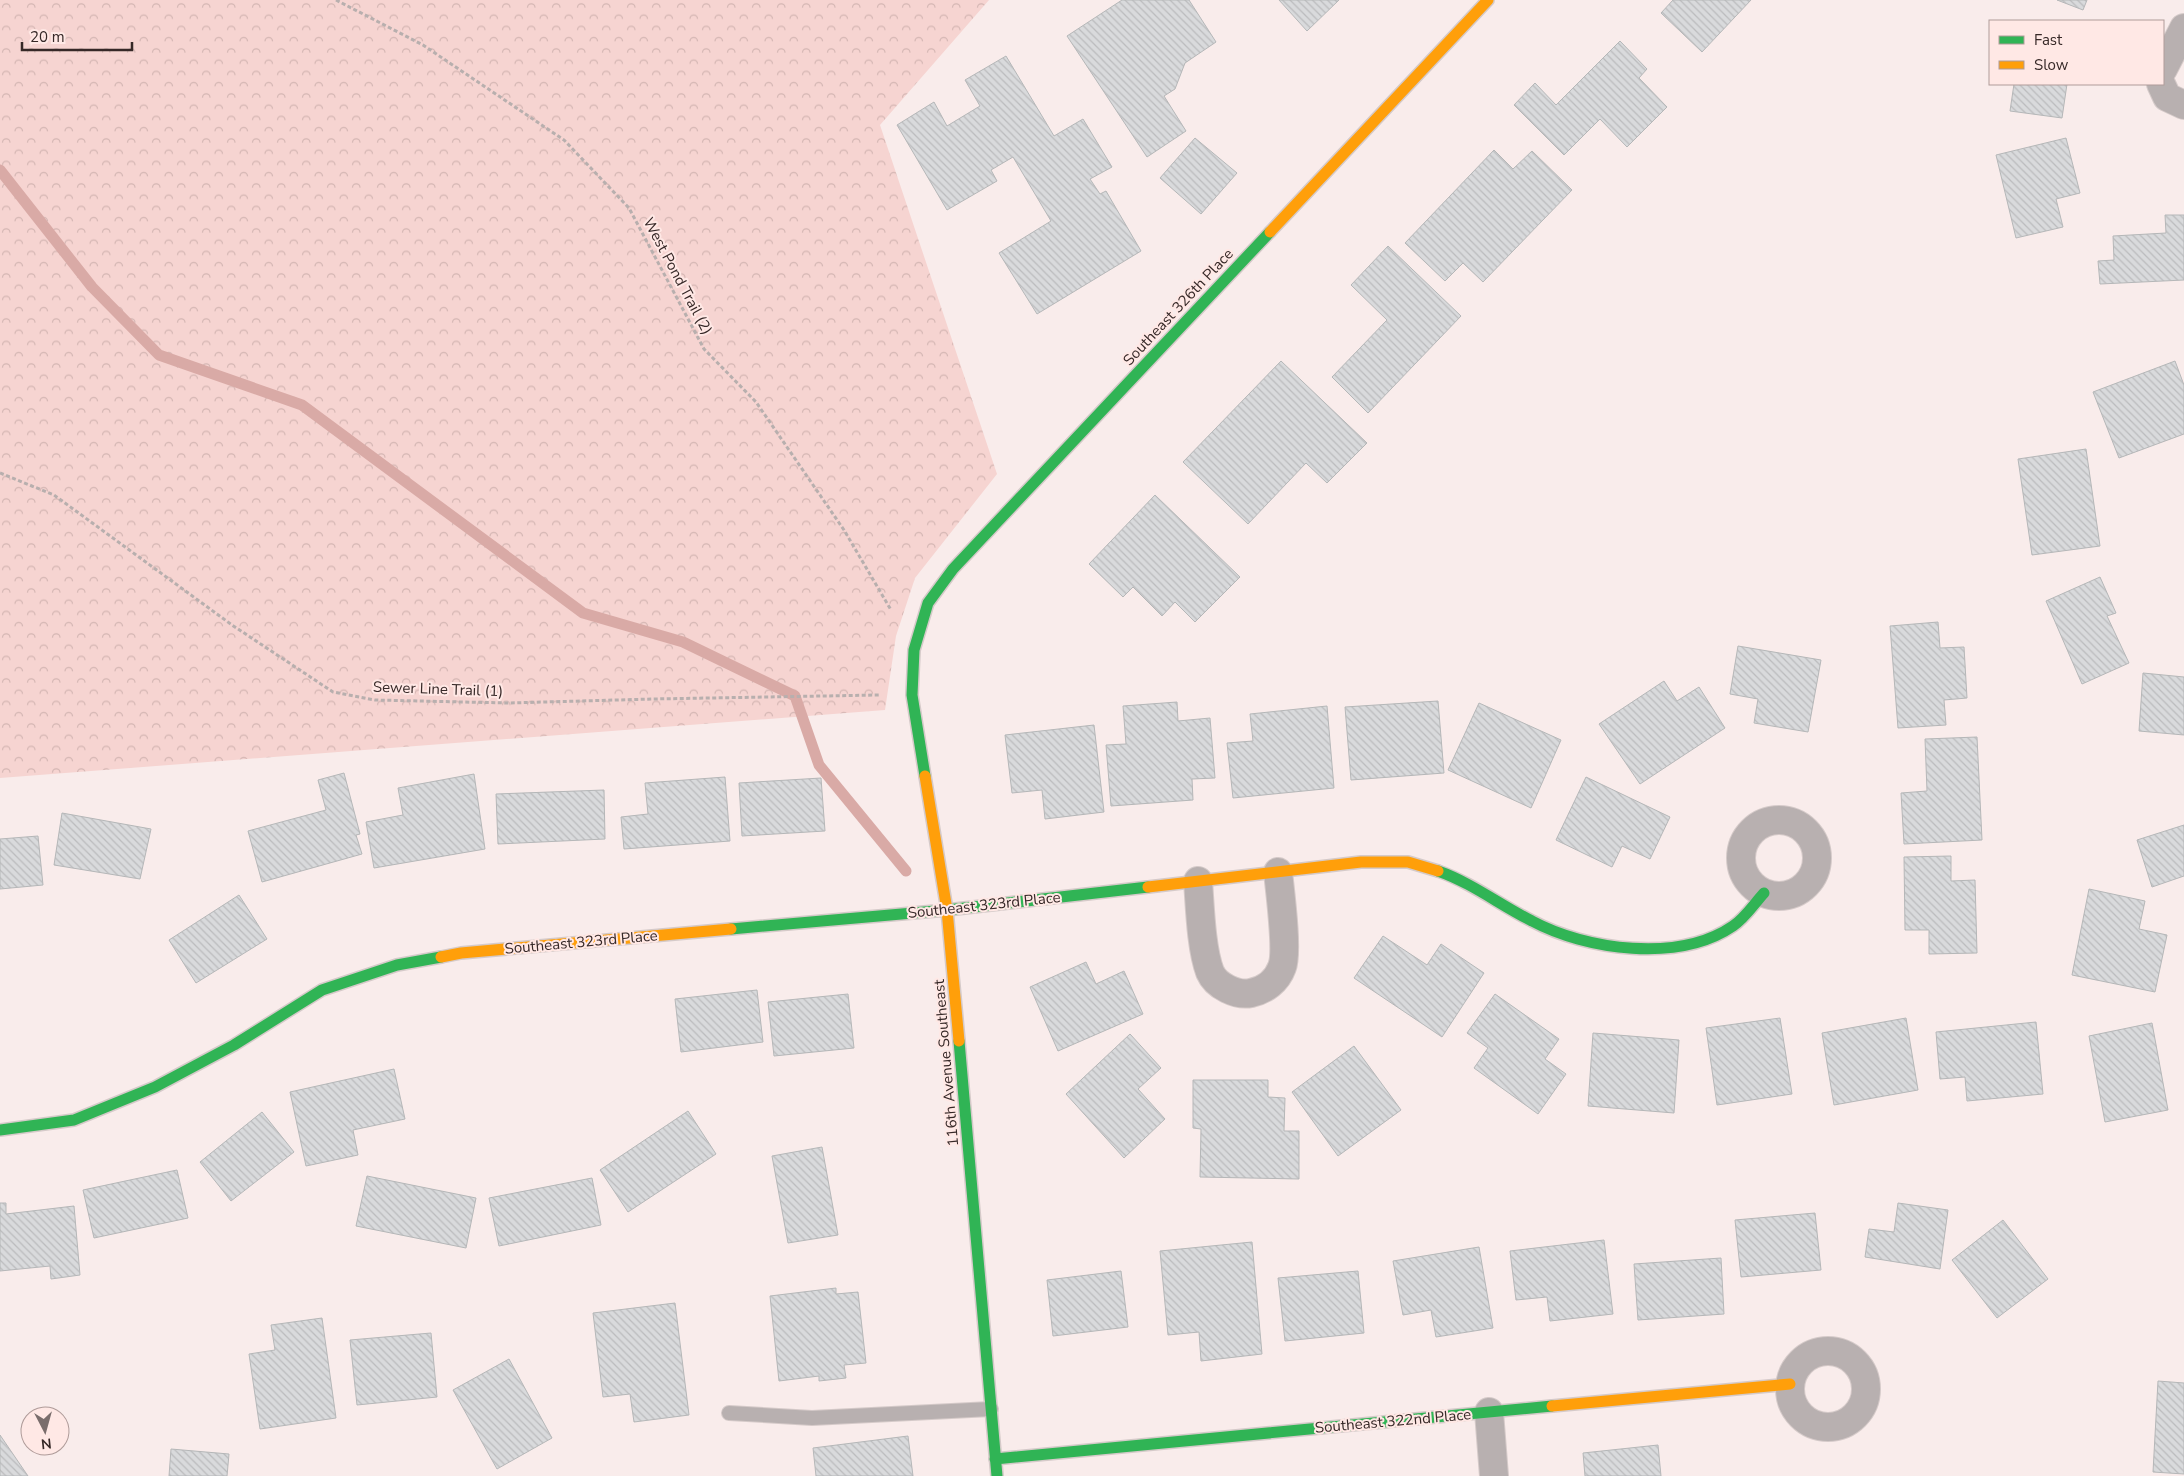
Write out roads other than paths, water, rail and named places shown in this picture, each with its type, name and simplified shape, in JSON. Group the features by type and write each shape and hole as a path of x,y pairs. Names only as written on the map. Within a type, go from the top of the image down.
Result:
{"street":[{"name":"Southeast 326th Place","path":"914,650 928,603 953,569 1488,0"},
{"path":"2164,66 2184,28"},
{"path":"2162,85 2167,98 2184,105"},
{"name":"116th Avenue Southeast","path":"914,650 912,695 947,910 997,1476"},
{"name":"Southeast 323rd Place","path":"0,1130 74,1120 155,1087 234,1045 322,990 398,965 461,953 947,910 1361,862 1414,863 1458,879 1494,897 1534,922 1585,941 1638,949 1686,946 1731,928 1764,893"},
{"path":"1198,881 1206,959 1211,974 1221,985 1234,992 1250,994 1264,989 1276,979 1283,966 1284,951 1278,872"},
{"name":"Southeast 322nd Place","path":"995,1458 1790,1384"},
{"path":"1489,1412 1494,1476"}],"lane":[{"path":"729,1413 812,1418 991,1409"}],"waterway":[{"path":"0,170 92,287 159,355 302,405 583,613 683,642 795,696 819,765 906,871"}]}
